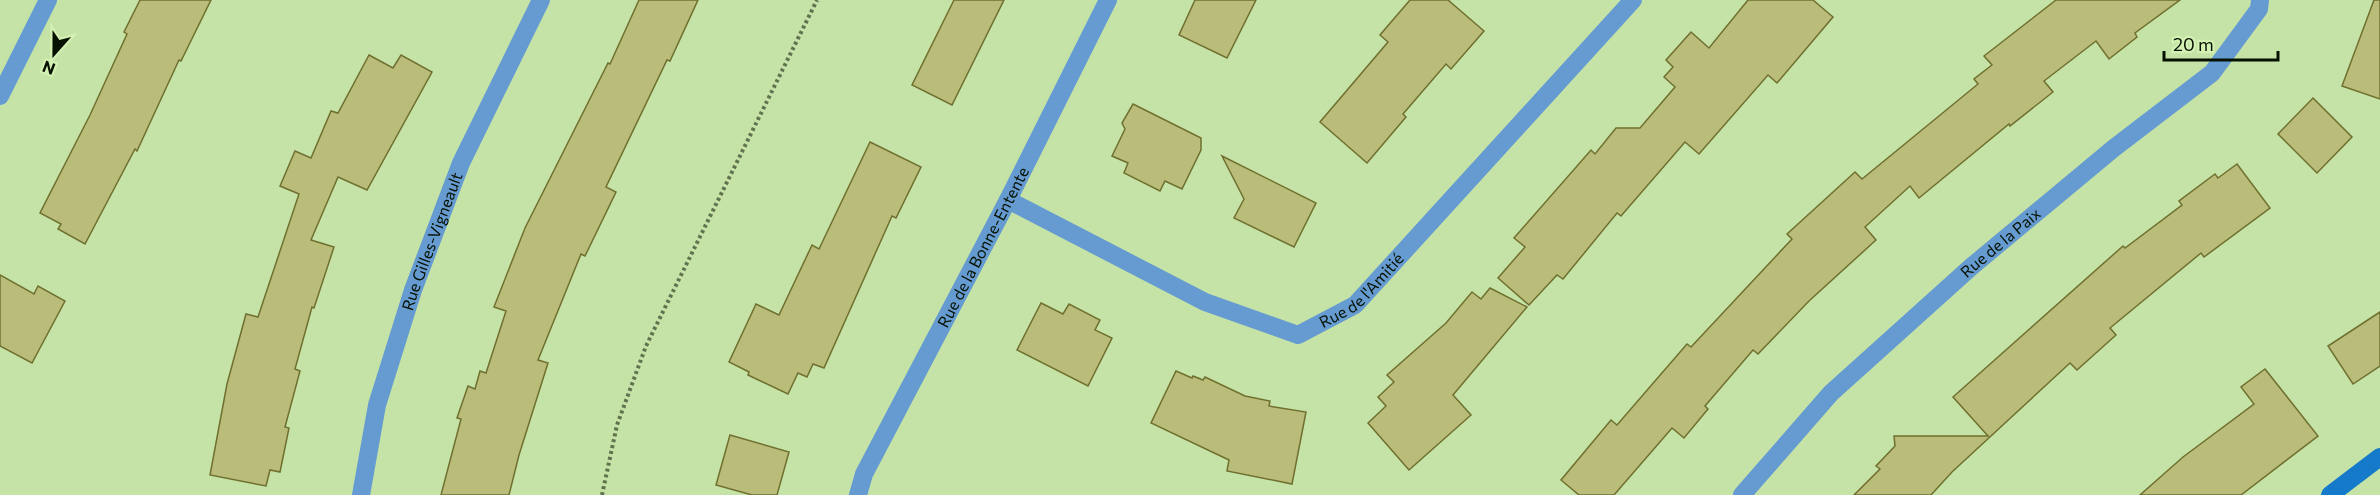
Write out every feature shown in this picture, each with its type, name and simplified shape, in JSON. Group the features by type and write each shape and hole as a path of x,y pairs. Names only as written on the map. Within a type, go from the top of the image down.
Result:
{"street":[{"path":"0,96 48,0"},
{"name":"Rue Gilles-Vigneault","path":"361,495 377,405 413,290 461,163 541,0"},
{"name":"Rue de la Bonne-Entente","path":"858,495 864,474 1008,200 1108,0"},
{"name":"Rue de l'Amitié","path":"1008,200 1205,302 1298,335 1354,305 1633,0"},
{"name":"Rue de la Paix","path":"1742,495 1831,393 1971,267 2114,148 2212,73 2259,9 2260,0"},
{"path":"2330,495 2380,457"}],"path":[{"path":"602,495 617,425 646,346 817,0"}],"building":[{"path":"140,0 211,0 181,61 179,60 137,151 135,149 85,244 58,229 61,224 40,213 90,115 127,34 124,32"},
{"path":"639,0 698,0 670,61 667,60 606,187 616,192 585,256 581,254 538,360 548,363 509,495 441,495 461,419 457,418 468,386 475,389 480,371 486,373 506,311 494,307 525,228 608,63 610,64"},
{"path":"954,0 1004,0 952,105 912,85"},
{"path":"1195,0 1256,0 1227,58 1179,35"},
{"path":"1410,0 1448,0 1484,31 1451,69 1446,64 1403,114 1406,117 1367,163 1320,122 1388,42 1380,35"},
{"path":"1748,0 1813,0 1833,17 1777,83 1768,75 1699,154 1685,142 1621,216 1617,213 1563,279 1557,275 1529,305 1498,278 1525,247 1514,238 1591,150 1595,154 1616,128 1640,128 1675,87 1664,77 1673,67 1666,60 1691,32 1709,48"},
{"path":"2056,0 2180,0 2135,33 2137,37 2109,59 2096,41 2044,81 2053,92 2010,126 2009,124 1919,198 1910,186 1865,227 1876,240 1809,301 1758,354 1753,350 1705,406 1708,409 1684,438 1672,428 1614,495 1579,495 1561,480 1611,420 1617,425 1687,344 1691,347 1792,239 1787,234 1855,172 1862,179 1978,84 1974,79 1992,65 1984,56"},
{"path":"2374,0 2380,0 2380,99 2342,86"},
{"path":"369,55 393,68 401,55 432,72 367,190 338,177 311,240 334,247 314,308 312,307 295,369 300,371 285,427 289,428 280,472 270,470 266,486 210,475 227,384 246,314 258,317 299,194 280,186 295,151 311,158 331,111 338,113"},
{"path":"2313,98 2352,137 2317,173 2278,134"},
{"path":"1133,104 1201,138 1201,150 1182,189 1165,181 1160,191 1124,173 1128,163 1112,156 1125,129 1122,123"},
{"path":"870,142 921,167 896,218 892,216 824,368 813,364 807,377 798,373 788,394 748,375 749,372 729,362 756,304 779,315 812,245 819,249"},
{"path":"1222,156 1316,203 1294,247 1234,218 1244,199"},
{"path":"2237,164 2270,208 2204,257 2201,253 2110,328 2116,335 2077,370 2070,363 1952,472 1931,495 1854,495 1880,469 1876,466 1895,446 1894,436 1988,436 1953,397 2123,246 2125,248 2182,205 2179,201 2215,174 2218,178"},
{"path":"0,275 34,294 38,286 65,301 32,363 0,346"},
{"path":"1490,288 1527,307 1453,395 1471,415 1409,470 1368,423 1386,406 1378,397 1394,382 1387,375 1446,323 1472,292 1481,299"},
{"path":"1041,303 1063,314 1069,304 1100,320 1095,330 1112,338 1088,386 1017,350"},
{"path":"2380,312 2380,366 2353,384 2328,346"},
{"path":"2265,369 2318,436 2241,495 2140,495 2183,457 2254,404 2241,387"},
{"path":"1176,371 1192,378 1193,376 1203,380 1205,377 1245,396 1270,401 1269,406 1306,412 1292,484 1227,471 1229,460 1151,423"},
{"path":"730,435 789,452 777,495 752,495 716,485"}]}
